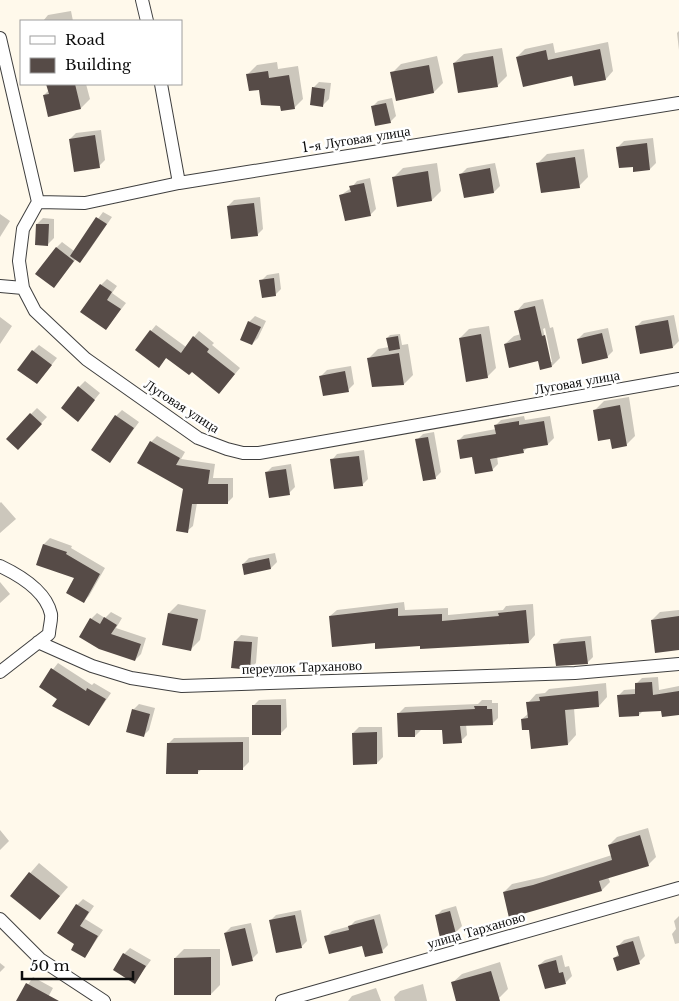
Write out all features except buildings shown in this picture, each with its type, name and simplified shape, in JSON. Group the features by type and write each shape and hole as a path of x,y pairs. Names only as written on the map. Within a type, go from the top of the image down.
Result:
{"street":[{"path":"142,0 147,20"},
{"path":"0,38 38,202"},
{"path":"161,85 179,182"},
{"name":"1-я Луговая улица","path":"38,202 84,203 179,182 679,103"},
{"name":"Луговая улица","path":"38,202 24,229 19,261 23,288 35,310 86,360 198,438 213,445 243,453 259,453 679,379"},
{"path":"0,286 23,288"},
{"path":"0,566 23,578 44,599 51,614 49,634 0,672"},
{"name":"переулок Тарханово","path":"38,642 92,666 131,678 182,686 575,673 679,664"},
{"name":"улица Тарханово","path":"282,1001 679,888"},
{"path":"0,918 40,959 104,1001"}]}
